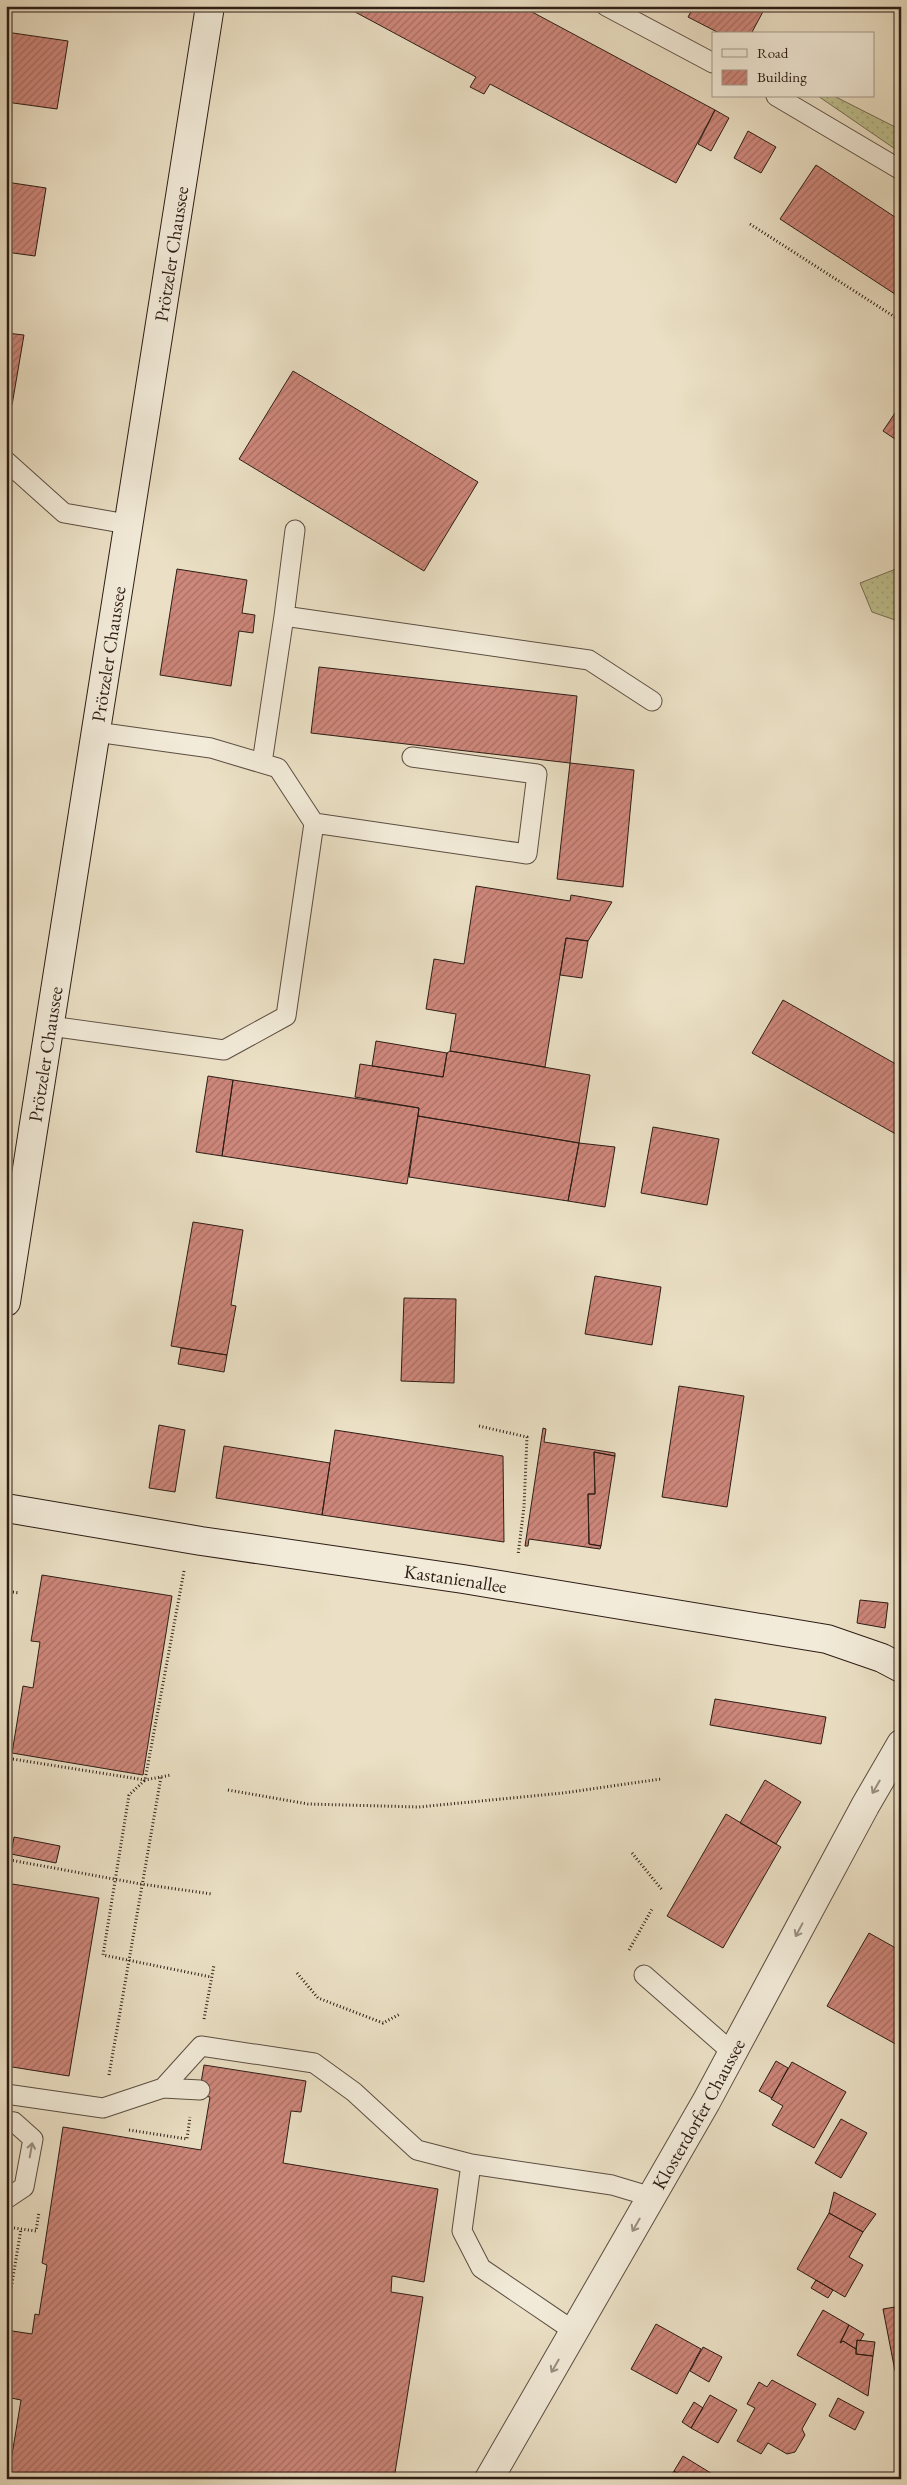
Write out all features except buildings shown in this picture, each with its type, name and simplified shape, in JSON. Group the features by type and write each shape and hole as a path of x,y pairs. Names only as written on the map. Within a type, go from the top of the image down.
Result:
{"street":[{"name":"Prötzeler Chaussee","path":"6,1302 210,6"},
{"name":"Kastanienallee","path":"6,1508 190,1539 513,1588 827,1639 882,1658 901,1668"},
{"name":"Klosterdorfer Chaussee","path":"489,2479 575,2332 733,2053 860,1815 901,1744"}],"lane":[{"path":"606,6 712,62"},
{"path":"779,98 901,170"},
{"path":"6,461 64,513 128,524"},
{"path":"262,763 295,530"},
{"path":"284,616 589,660 652,701"},
{"path":"50,1026 224,1050 286,1016 314,823 278,768 211,748 96,732"},
{"path":"314,823 527,854 537,774 412,757"},
{"path":"644,1975 733,2053"},
{"path":"163,2088 201,2046 314,2063 354,2092 417,2150 471,2164 612,2185 652,2197"},
{"path":"6,2094 103,2108 163,2088 197,2089"},
{"path":"6,2121 14,2122 33,2139 24,2187 6,2199"},
{"path":"471,2164 462,2231 481,2268 575,2332"}],"path":[{"path":"750,224 901,322"},
{"path":"480,1426 527,1437 524,1507 513,1588"},
{"path":"190,1539 145,1780 129,1795 103,1955 211,1977"},
{"path":"6,1590 18,1593"},
{"path":"6,1758 145,1780 171,1775"},
{"path":"161,1777 141,1884 101,2125 187,2139 197,2089"},
{"path":"228,1790 308,1804 419,1807 563,1793 661,1779"},
{"path":"632,1853 663,1891"},
{"path":"6,1861 10,1860 116,1880 212,1894"},
{"path":"644,1975 624,1958 652,1909"},
{"path":"199,2049 214,1965"},
{"path":"298,1973 318,1998 382,2023 400,2014"},
{"path":"6,2226 36,2231 40,2204"},
{"path":"6,2288 11,2289 21,2229"}],"green space":[{"path":"821,98 838,98 901,130 901,153"},
{"path":"901,567 901,622 872,612 860,583"}]}
